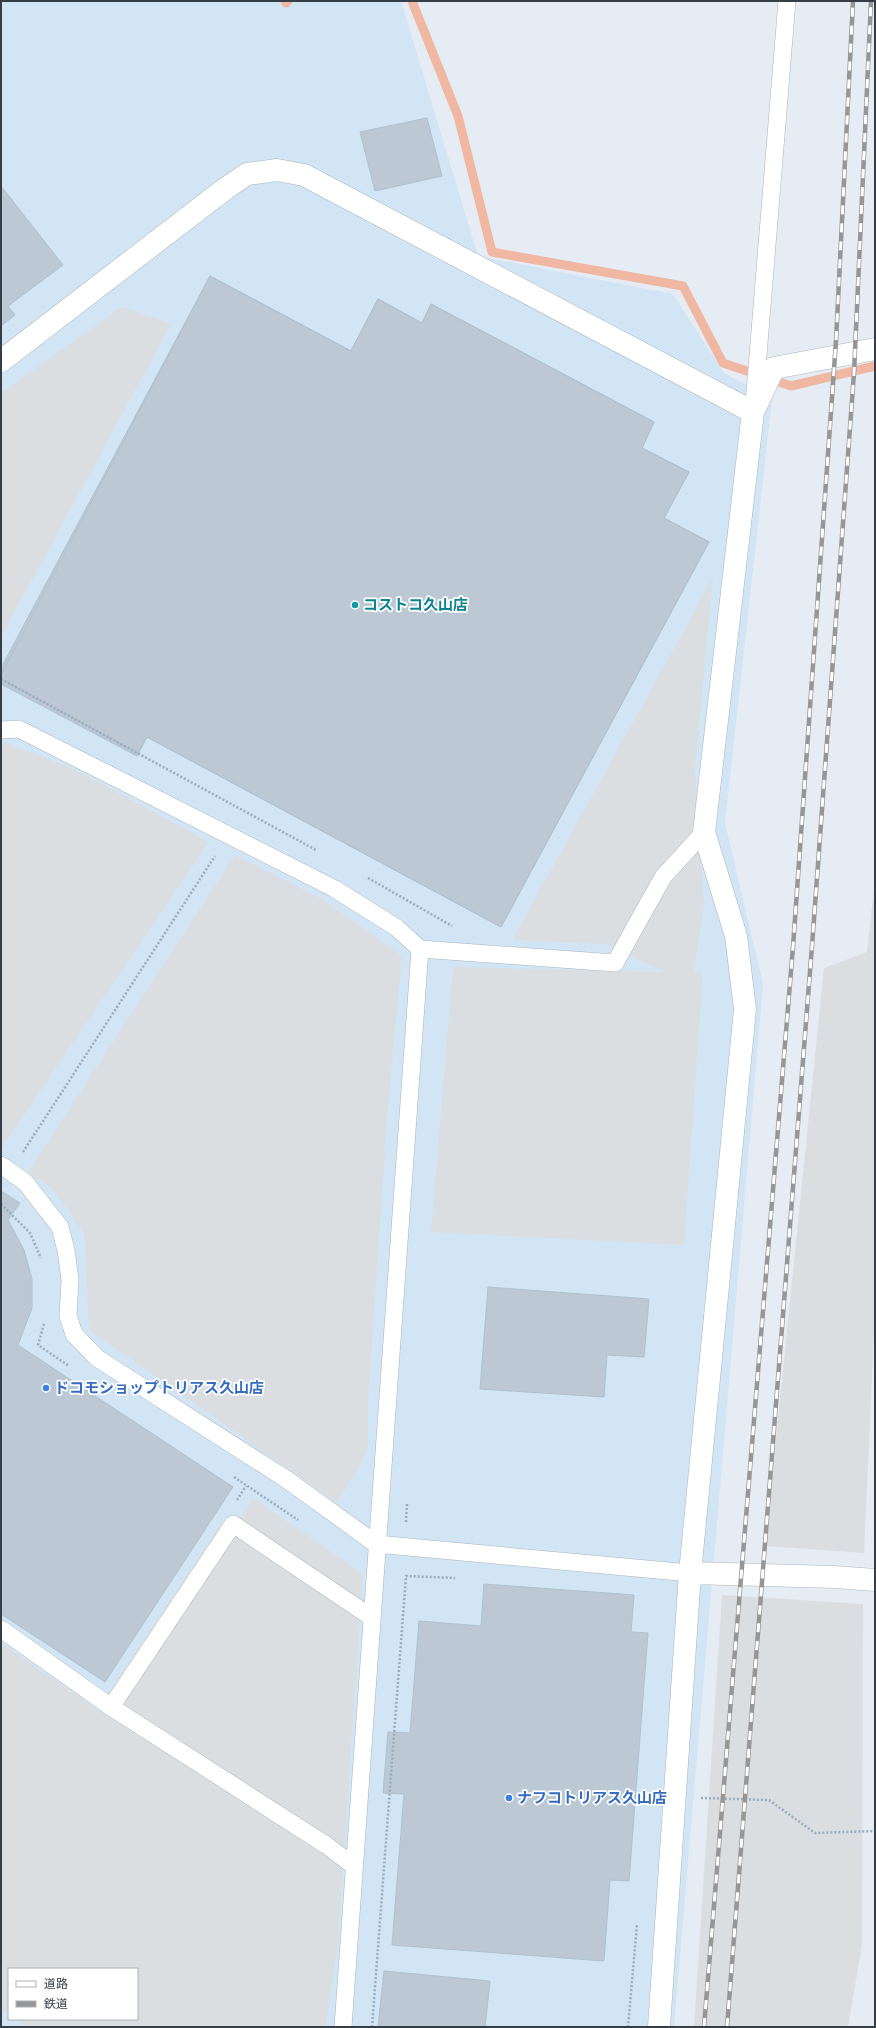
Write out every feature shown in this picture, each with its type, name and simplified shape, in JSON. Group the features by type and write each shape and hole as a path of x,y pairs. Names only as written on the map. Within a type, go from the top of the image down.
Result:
{"street":[{"path":"1,361 230,185 247,174 277,170 304,175 753,412"},
{"path":"658,2027 690,1573 745,1009 736,936 704,832 753,412 774,368 875,348"},
{"path":"690,1573 834,1576 875,1580"}],"lane":[{"path":"753,412 786,1"},
{"path":"1,730 19,729 336,889 397,928 420,949 615,963 663,877 704,832"},
{"path":"343,2027 376,1544 420,949"},
{"path":"1,1165 25,1182 60,1227 66,1250 70,1280 68,1316 74,1334 97,1358 286,1479 376,1544 690,1573"},
{"path":"111,1707 233,1524 371,1617"},
{"path":"1,1629 111,1707 326,1845 354,1866"}],"path":[{"path":"21,1154 216,855"},
{"path":"1,1204 30,1233 43,1262"},
{"path":"38,1345 44,1322"},
{"path":"233,1505 246,1486"},
{"path":"372,2027 406,1576 461,1578"},
{"path":"674,1798 769,1800 815,1833 875,1831"},
{"path":"628,2027 638,1917"}],"shaded area":[{"path":"1,1 401,1 478,256 673,294 724,373 772,399 725,823 763,984 674,2027 1,2027"},
{"path":"122,307 171,324 1,637 1,393"},
{"path":"713,578 695,770 704,904 694,972 703,973 684,1245 431,1232 453,967 664,972 605,944 512,940"},
{"path":"1,741 74,769 209,842 1,1149"},
{"path":"235,855 322,899 402,956 388,1107 368,1402 368,1451 337,1503 89,1330 84,1234 54,1190 28,1172"},
{"path":"875,880 875,1313 864,1553 765,1546 824,968 867,952"},
{"path":"253,1498 363,1574 337,1951 326,2024 324,2027 28,2027 18,2020 138,2020 138,1968 8,1968 8,2014 1,2009 1,1643 111,1719"},
{"path":"722,1595 863,1604 862,1945 848,2027 694,2027"}],"building":[{"path":"427,118 442,176 375,191 360,132"},
{"path":"1,186 63,265 8,306 15,315 1,326"},
{"name":"コストコ久山店","path":"210,276 351,351 378,299 422,323 431,304 654,422 642,448 689,472 664,518 709,542 501,927 147,737 137,756 1,684 1,668"},
{"name":"コストコ久山店","path":"210,276 351,351 378,299 422,323 431,304 654,422 642,448 689,472 664,518 709,542 501,927 147,737 138,753 1,679 1,675"},
{"path":"1,1191 20,1203 8,1220 24,1250 32,1279 32,1308 18,1345 233,1487 105,1682 1,1614"},
{"path":"488,1287 649,1299 644,1357 607,1355 604,1397 480,1389"},
{"path":"484,1584 634,1595 631,1632 648,1633 629,1881 610,1880 604,1961 392,1945 404,1794 383,1793 388,1732 410,1733 419,1621 481,1626"},
{"path":"384,1971 490,1981 485,2027 378,2027"}],"waterway":[{"path":"285,1 286,3 288,1"},
{"path":"412,1 458,116 492,252 683,286 723,363 791,386 875,366"}],"railway":[{"path":"704,2027 793,947 836,341 853,1"},
{"path":"727,2027 812,946 854,373 871,1"}],"place":[{"name":"コストコ久山店","path":"355,605"},
{"name":"ドコモショップトリアス久山店","path":"46,1388"},
{"name":"ナフコトリアス久山店","path":"509,1798"}]}
